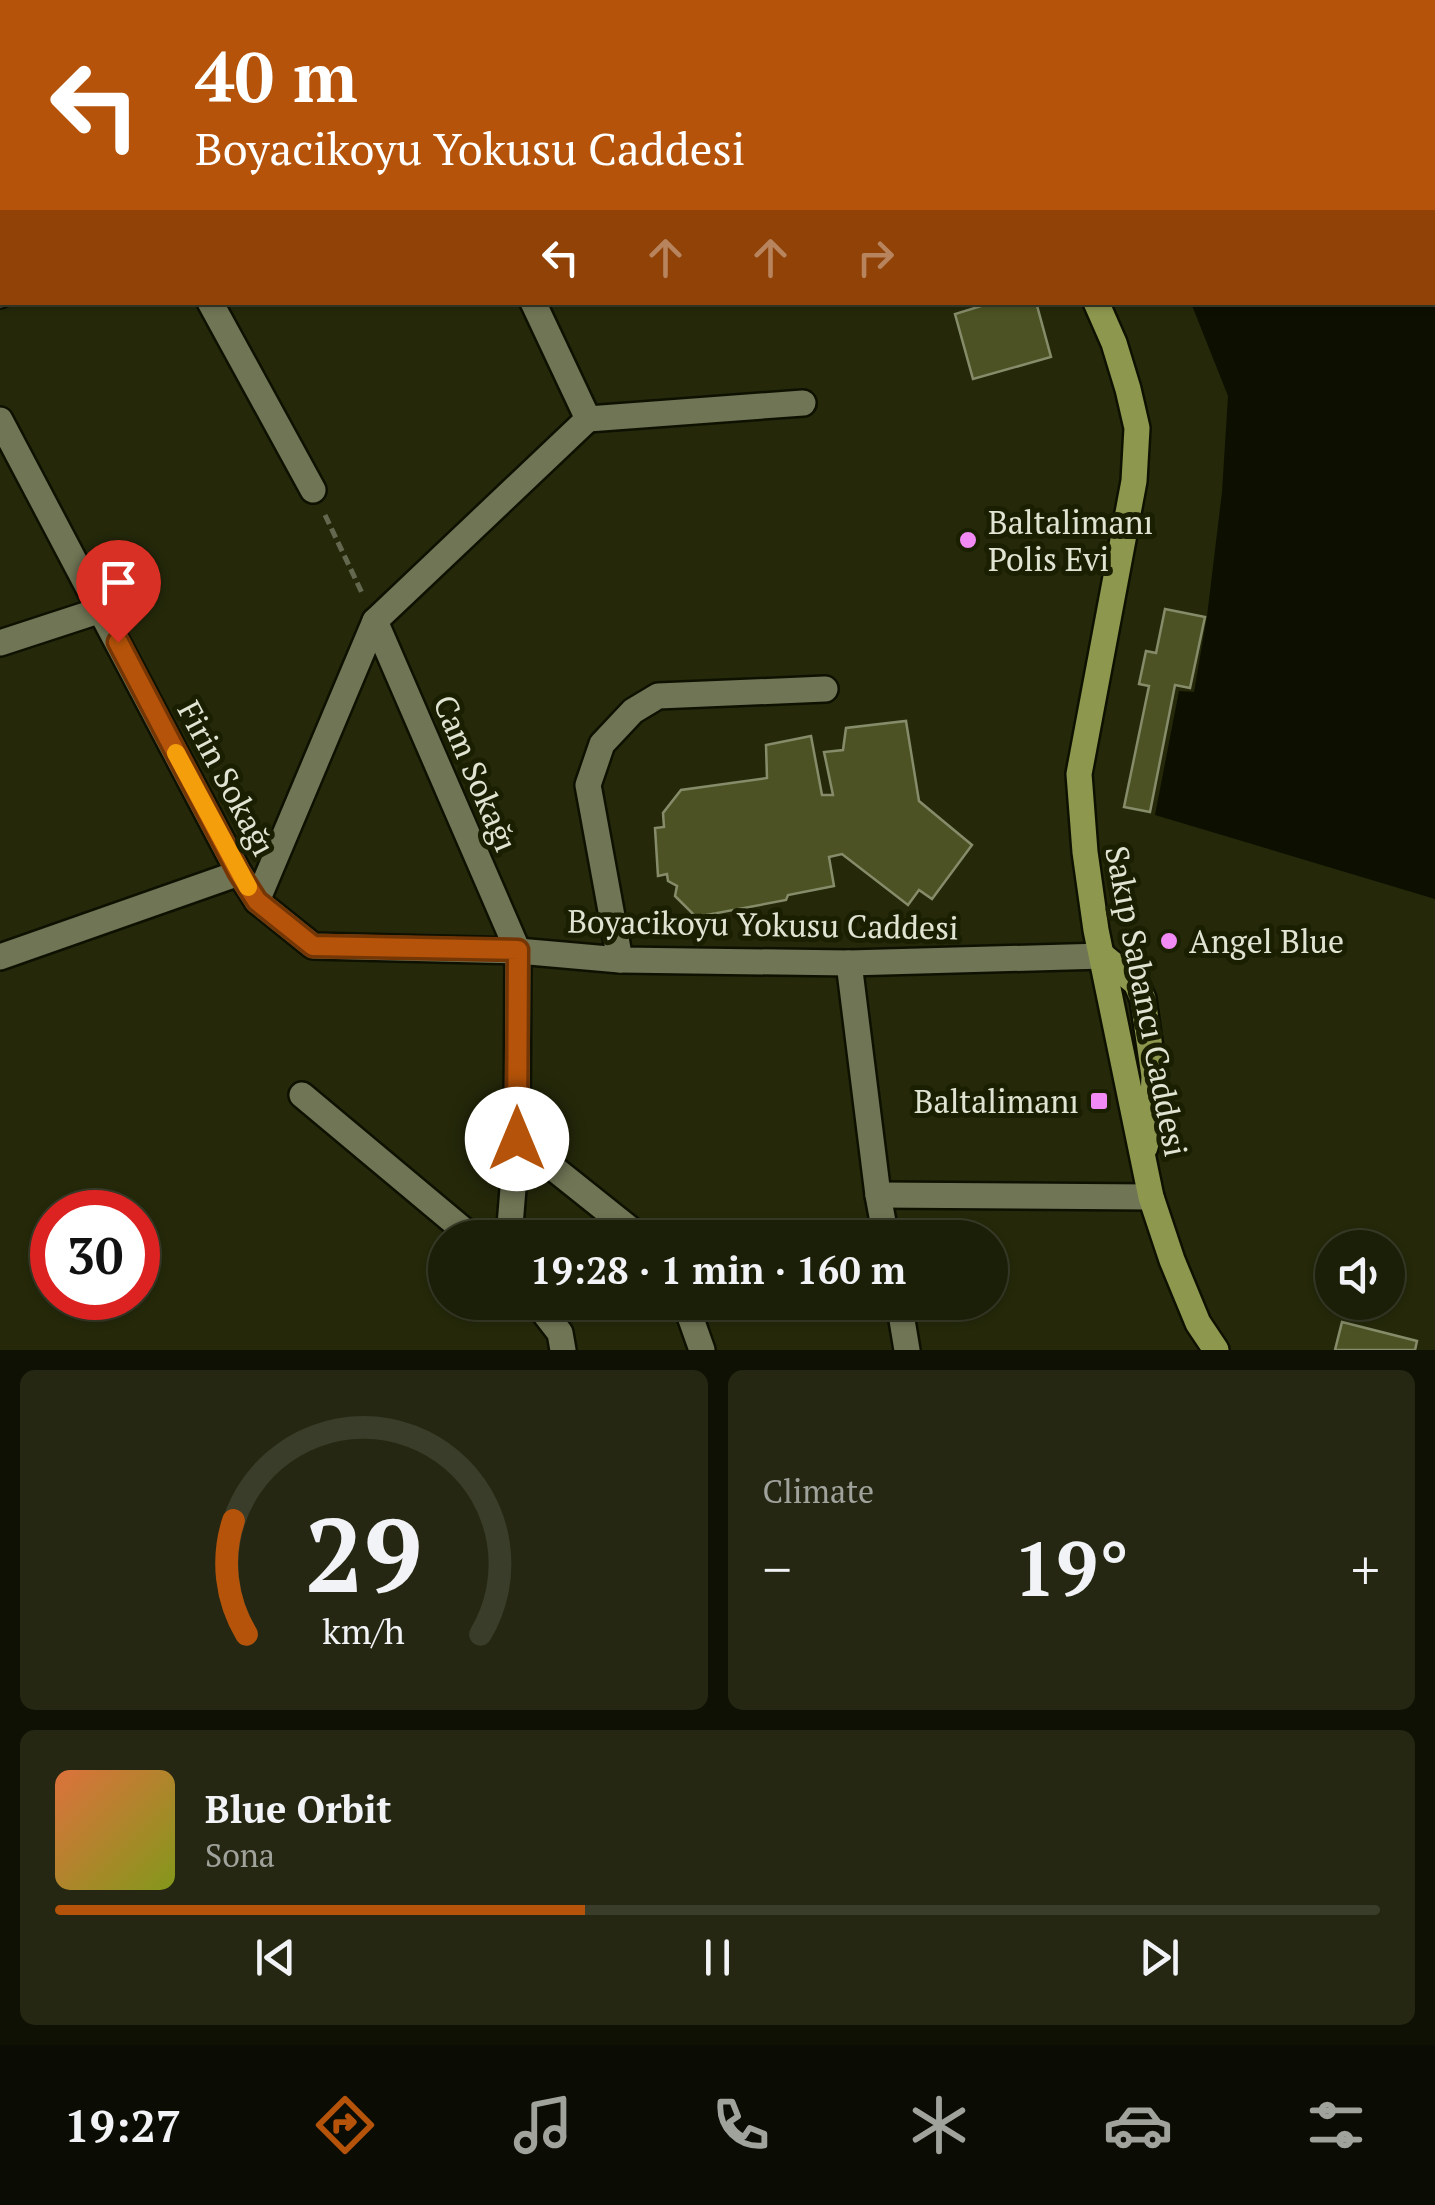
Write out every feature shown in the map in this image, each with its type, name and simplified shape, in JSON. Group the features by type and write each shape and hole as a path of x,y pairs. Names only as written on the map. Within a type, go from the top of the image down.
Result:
{"main road":[{"name":"Sakıp Sabancı Caddesi","path":"1097,305 1114,342 1136,428 1134,480 1079,774 1084,852 1096,930 1151,1197 1198,1324 1216,1350"}],"street":[{"path":"212,305 312,490"},
{"path":"534,305 588,419"},
{"path":"257,901 375,621 588,419 803,403"},
{"name":"Firin Sokağı","path":"0,420 8,457 102,610 257,901"},
{"path":"0,643 102,610"},
{"name":"Cam Sokağı","path":"375,621 518,950"},
{"path":"620,960 588,785 602,744 632,711 658,696 826,689"},
{"path":"0,957 239,873"},
{"name":"Boyacikoyu Yokusu Caddesi","path":"257,901 313,946 518,950 620,960 849,963 1103,956"},
{"path":"510,1220 517,1139 518,950"},
{"path":"849,963 883,1220"},
{"path":"302,1095 451,1220"},
{"path":"517,1139 618,1220"},
{"path":"878,1195 1151,1197"},
{"path":"550,1320 560,1333 563,1350"},
{"path":"691,1320 702,1350"},
{"path":"902,1320 908,1350"}],"path":[{"path":"312,490 375,621"}],"shaded area":[{"path":"1192,305 1435,305 1435,899 1155,815 1179,691 1194,692 1222,492 1228,396"}],"building":[{"path":"984,305 1037,305 1051,357 973,379 955,314"},
{"path":"1165,609 1205,617 1190,688 1175,685 1150,812 1124,807 1149,686 1139,684 1146,651 1156,653"},
{"path":"906,721 919,801 972,845 932,899 919,890 908,905 842,854 829,857 834,886 788,895 786,900 696,917 675,896 677,886 668,881 667,874 658,876 655,828 664,827 663,813 681,790 767,778 766,745 811,736 822,795 833,795 824,752 843,750 846,728"},
{"path":"1342,1322 1417,1341 1415,1350 1335,1350"}],"slow traffic":[{"path":"176,753 248,887"}],"place":[{"name":"Baltalimanı Polis Evi","path":"968,540"},
{"name":"Angel Blue","path":"1169,941"},
{"name":"Baltalimanı","path":"1099,1101"}],"route":[{"path":"118,642 239,873 257,901 313,946 518,950 517,1139"}]}
